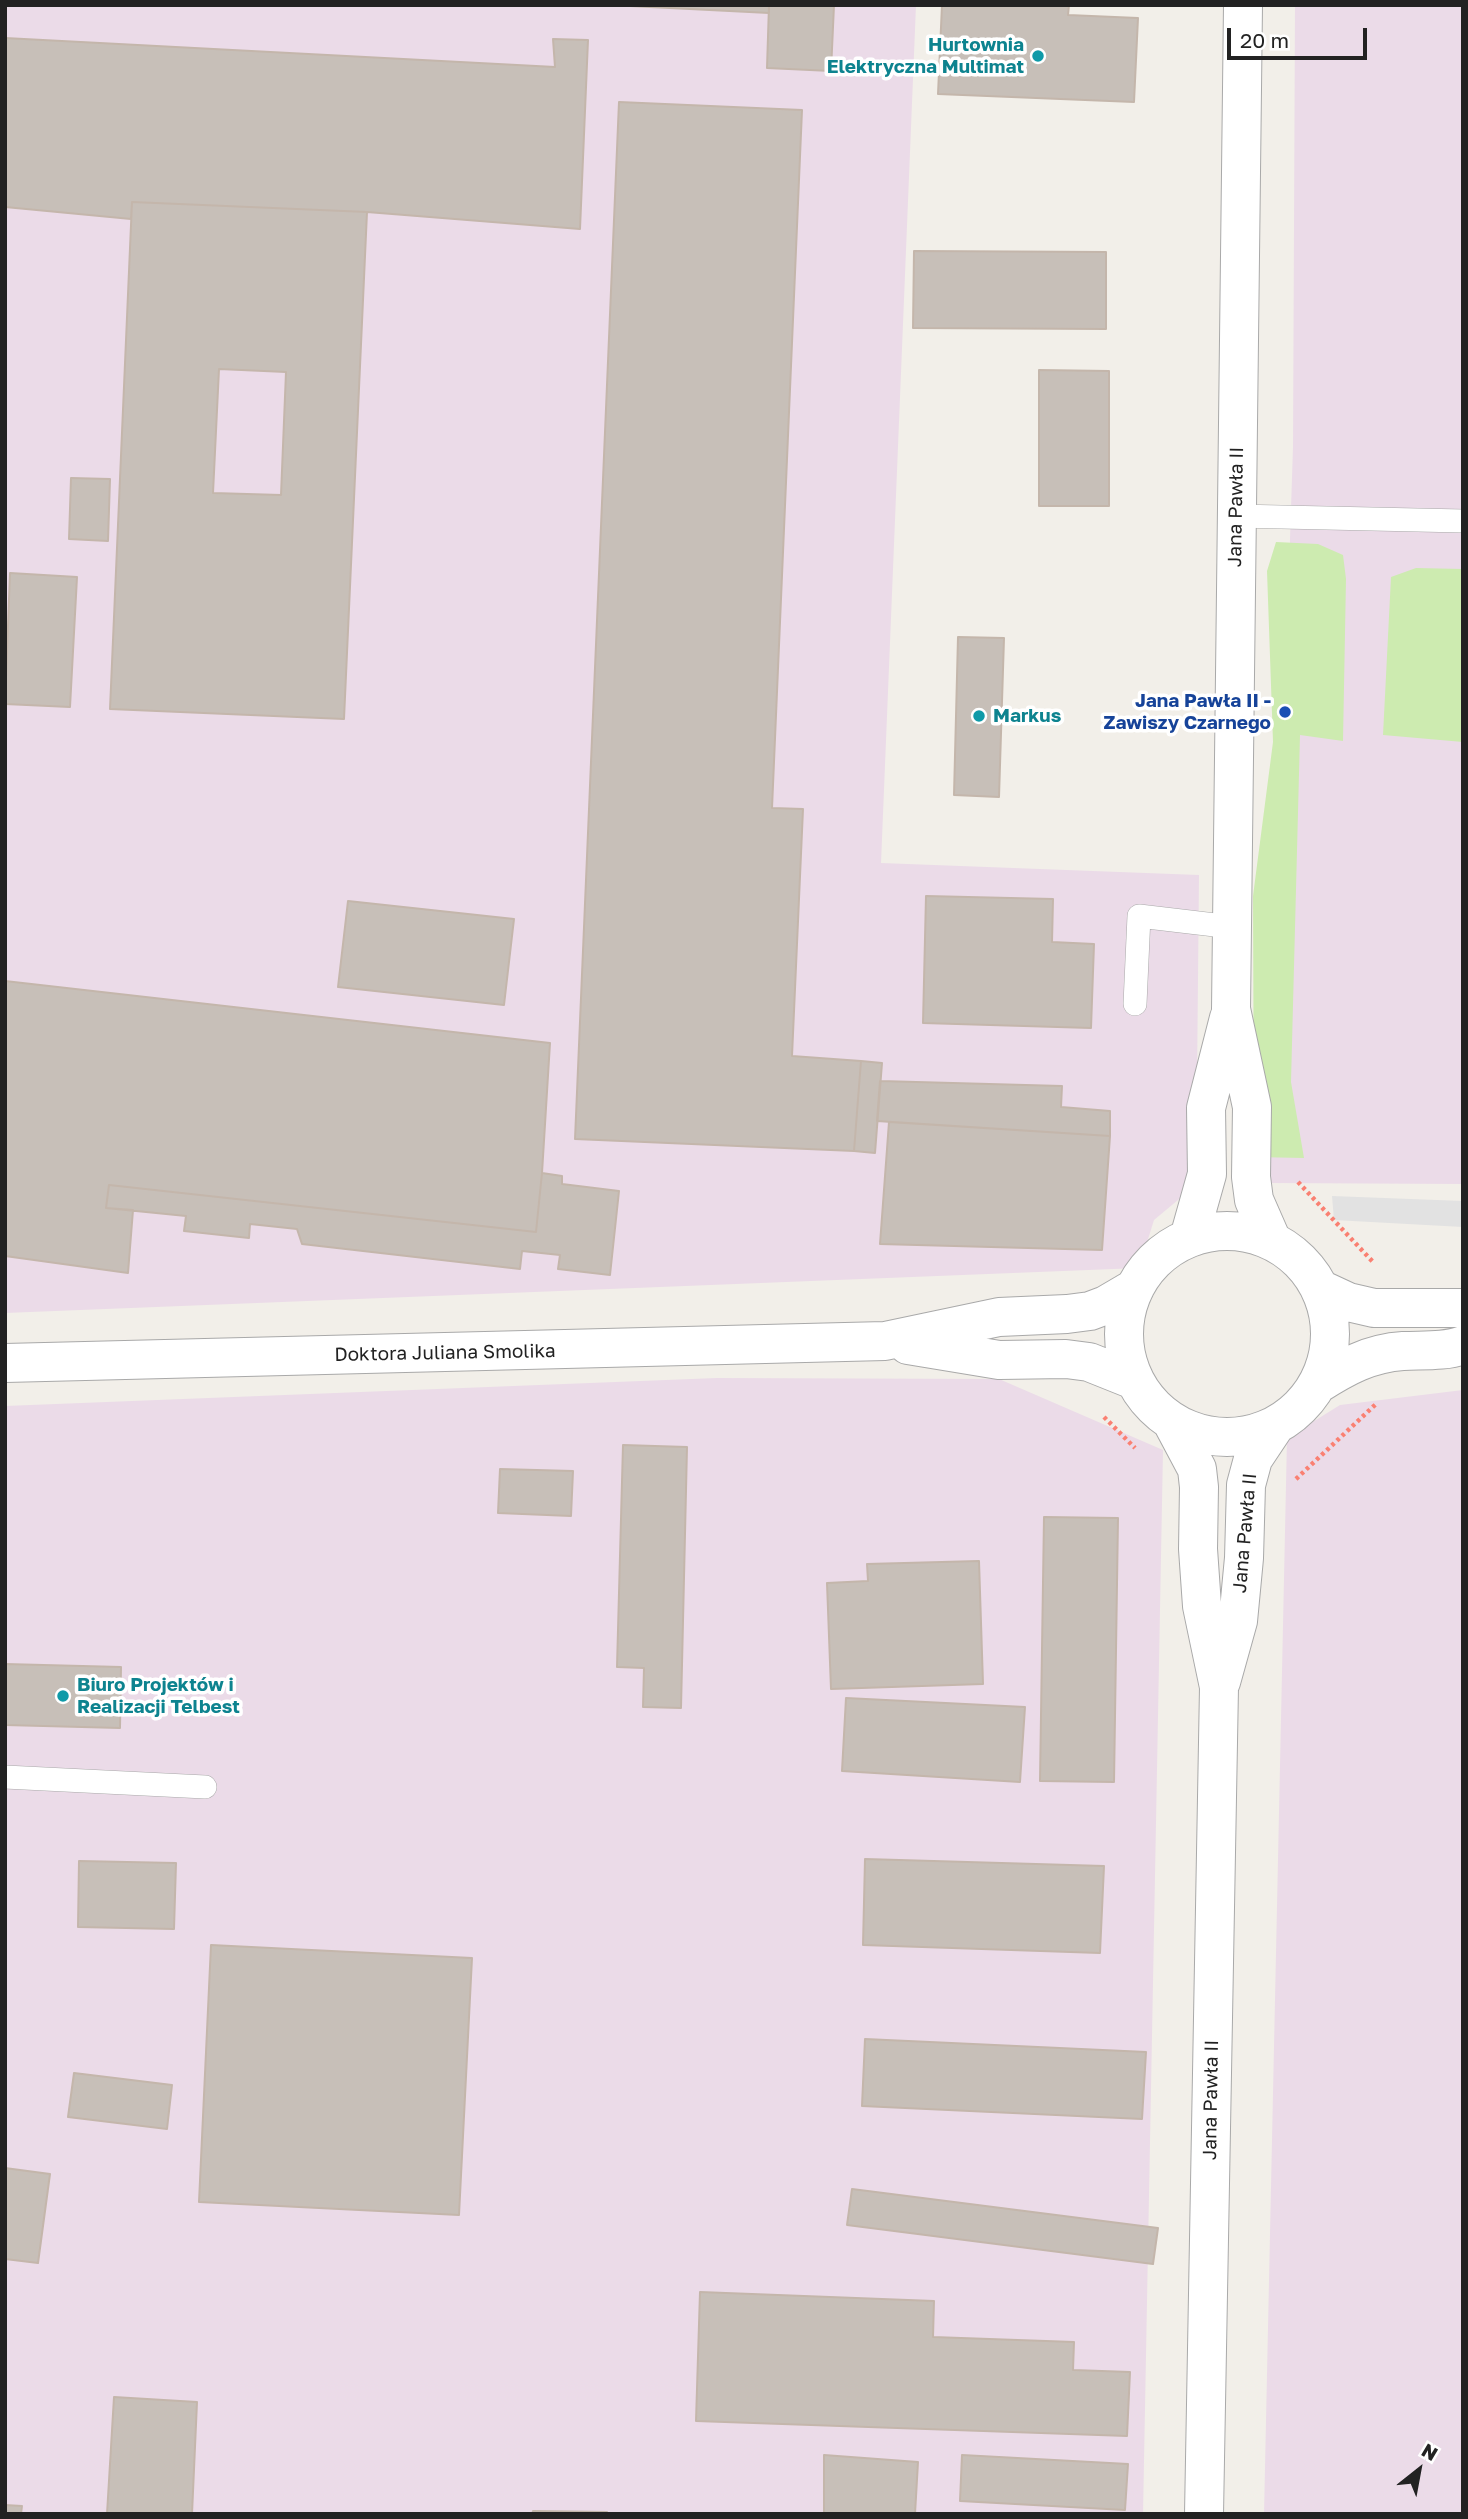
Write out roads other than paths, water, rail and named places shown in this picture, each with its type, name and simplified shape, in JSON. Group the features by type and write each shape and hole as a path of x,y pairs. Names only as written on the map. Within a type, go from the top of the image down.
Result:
{"street":[{"name":"Jana Pawła II","path":"1243,5 1231,1009 1252,1107 1251,1177 1254,1200 1272,1241"},
{"name":"Jana Pawła II","path":"1189,1238 1207,1174 1206,1108 1231,1009"},
{"path":"1217,1231 1245,1232 1272,1241 1296,1257 1320,1289 1330,1327 1330,1347 1318,1384 1306,1401 1275,1426 1258,1433 1217,1437 1198,1434 1172,1422 1150,1403 1134,1380 1125,1353 1124,1325 1130,1297 1144,1272 1164,1252 1189,1238 1217,1231"},
{"name":"Doktora Juliana Smolika","path":"5,1363 885,1341 999,1317 1090,1311 1135,1288"},
{"path":"1320,1289 1349,1302 1374,1308 1463,1308"},
{"name":"Doktora Juliana Smolika","path":"885,1341 999,1360 1066,1359 1089,1362 1134,1380"},
{"path":"1318,1384 1352,1363 1378,1355 1463,1345"},
{"name":"Jana Pawła II","path":"1172,1422 1197,1469 1202,1606 1219,1687 1204,2514"},
{"name":"Jana Pawła II","path":"1219,1687 1238,1621 1244,1558 1246,1485 1252,1459 1275,1426"}],"lane":[{"path":"1236,516 1463,521"},
{"path":"1135,1004 1139,916 1232,928"},
{"path":"5,1777 205,1787"}],"place":[{"name":"Hurtownia Elektryczna Multimat","path":"1038,56"},
{"name":"Jana Pawła II - Zawiszy Czarnego","path":"1285,712"},
{"name":"Markus","path":"979,716"},
{"name":"Biuro Projektów i Realizacji Telbest","path":"63,1696"}]}
